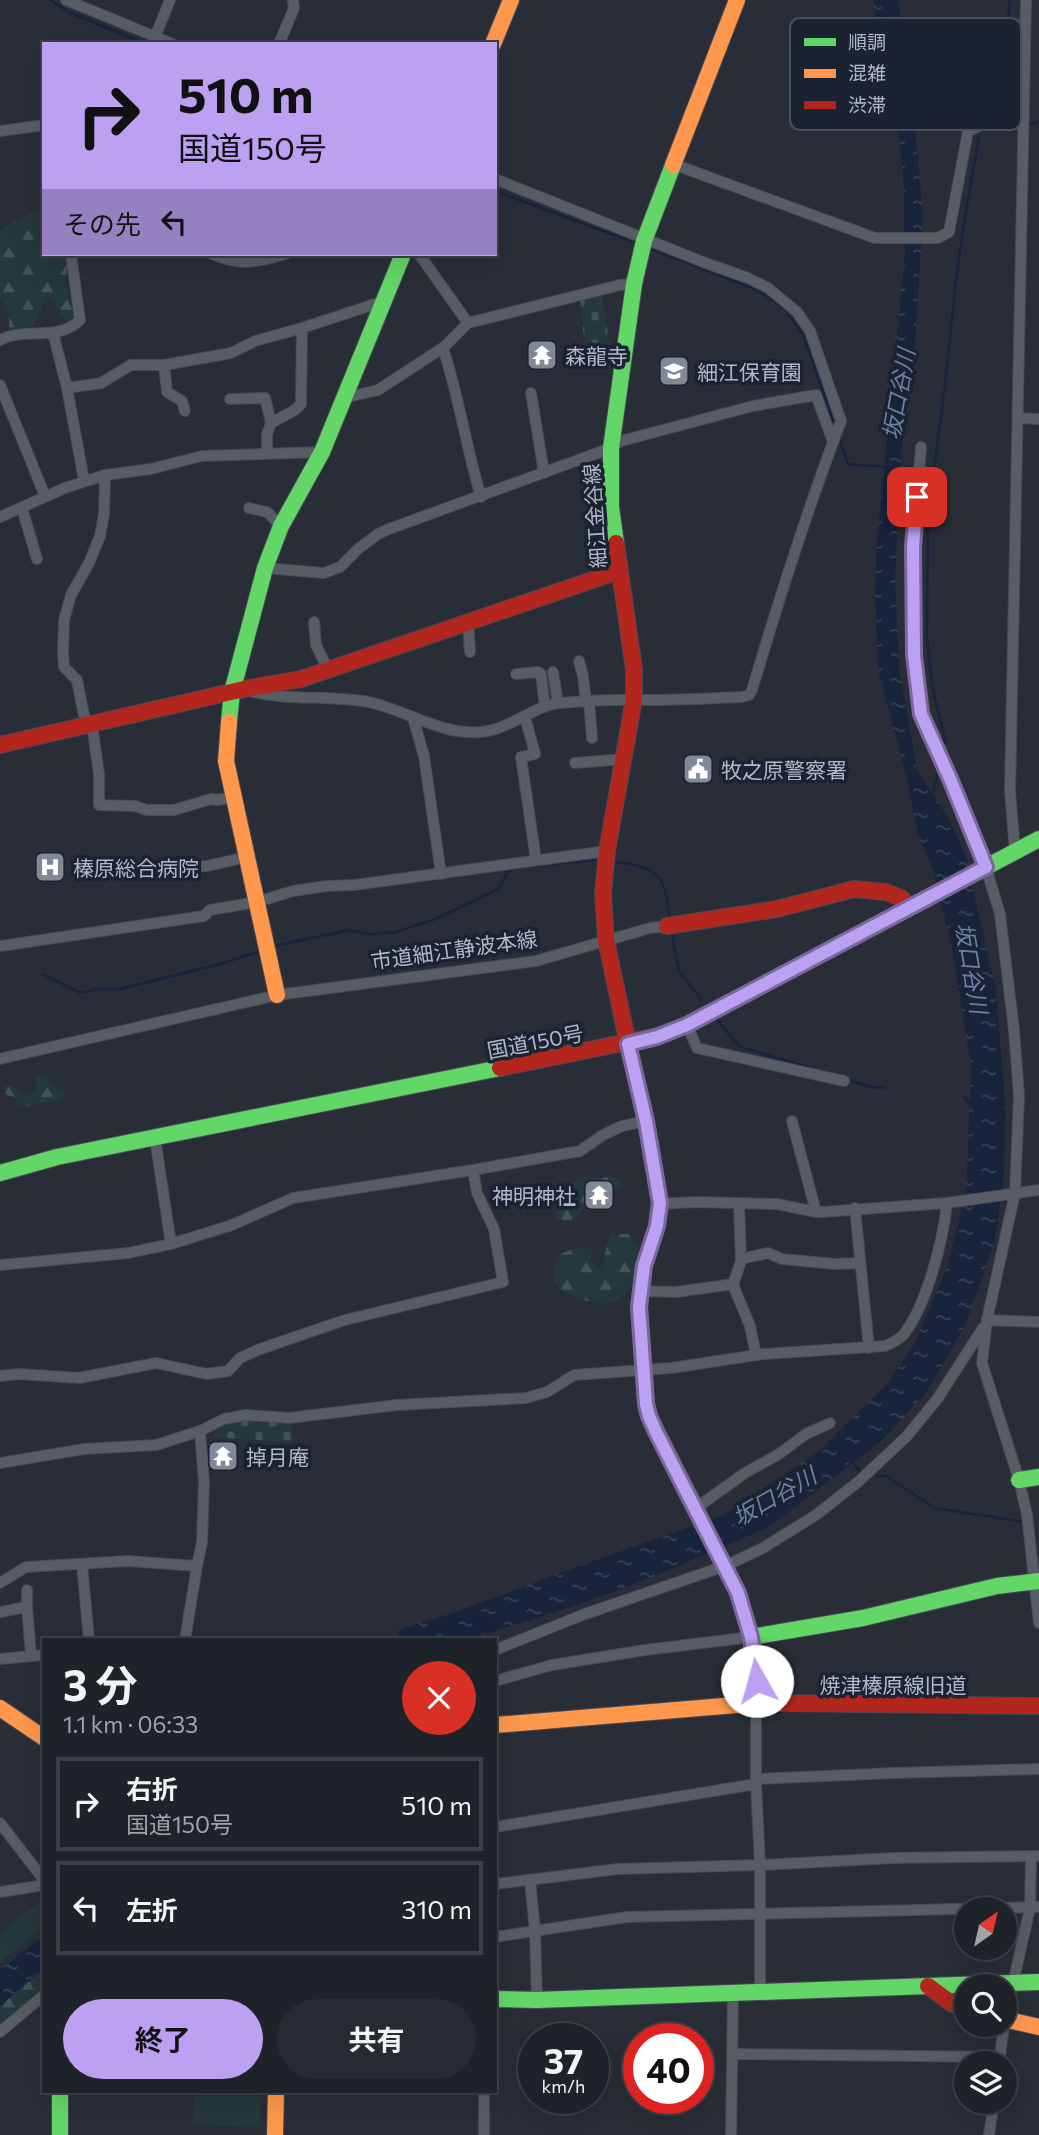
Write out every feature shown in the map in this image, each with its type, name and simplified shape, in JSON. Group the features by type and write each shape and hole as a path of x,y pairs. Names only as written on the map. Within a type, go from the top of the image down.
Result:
{"main road":[{"path":"494,42 511,0"},
{"name":"細江金谷線","path":"660,1203 646,1121 606,940 603,894 607,851 634,699 634,670 611,507 611,448 634,284 643,244 737,0"},
{"path":"277,995 226,761 238,691 265,568 281,526 322,452 402,256"},
{"path":"0,745 301,679 619,571"},
{"name":"国道150号","path":"0,1173 57,1157 657,1037 687,1025 1039,838"},
{"name":"市道細江静波本線","path":"671,926 777,909 854,889 886,892 901,898 909,906"},
{"path":"660,1203 657,1226 644,1266 640,1291 646,1404 649,1416 738,1593 751,1637 758,1703"},
{"path":"1018,1480 1039,1477"},
{"path":"751,1637 863,1618 997,1586 1037,1581"},
{"name":"焼津榛原線旧道","path":"497,1725 758,1703 1039,1706"},
{"path":"0,1708 42,1737"},
{"path":"1017,1983 1039,1982"},
{"path":"497,1999 537,2000 954,1985"},
{"path":"928,1986 954,2004"},
{"path":"1017,2024 1039,2027"},
{"path":"60,2093 60,2135"},
{"path":"275,2135 276,2093"}],"street":[{"path":"66,0 153,40 170,0"},
{"path":"280,42 294,8 293,0"},
{"path":"1015,851 1010,791 1026,0"},
{"path":"0,131 42,125"},
{"path":"673,164 875,238 938,238 949,232 970,130"},
{"path":"238,691 374,703 452,731 480,732 507,727 558,703 749,695 804,521 841,421 810,331 797,312 768,288 748,278 643,244 497,180"},
{"path":"0,340 6,337 53,333 80,320 71,256"},
{"path":"217,256 231,262 247,262 276,256"},
{"path":"420,256 468,323"},
{"path":"343,398 378,390 443,348 468,323 620,285 634,284"},
{"path":"67,388 101,383 131,365 164,365 231,353 255,341 384,301"},
{"path":"271,423 301,404 302,328"},
{"path":"53,333 67,388 84,480"},
{"path":"443,348 453,377 471,466 481,496"},
{"path":"164,365 167,392 182,401 185,411"},
{"path":"0,385 45,496"},
{"path":"531,393 544,473"},
{"path":"265,568 324,573 340,566 378,534 611,448 621,440 710,416 816,395 833,440"},
{"path":"230,399 265,398 271,423 267,434 267,453"},
{"path":"1019,418 1039,419"},
{"path":"921,447 913,547 914,655 921,714 951,781 1000,914 1014,1030 1019,1096 1012,1194 987,1320 982,1363 1027,1515 1037,1581 1039,1623"},
{"path":"0,517 84,480 105,475 151,469 202,456 322,452"},
{"path":"105,475 104,514 100,536 71,595 64,620 62,653 64,667 77,680 89,726 99,774 99,805 174,810 211,799 234,797"},
{"path":"22,508 37,559"},
{"path":"249,508 267,512 281,526"},
{"path":"314,622 316,645 328,670"},
{"path":"468,623 470,652"},
{"path":"579,661 592,738"},
{"path":"553,672 558,703"},
{"path":"516,674 541,674 545,707"},
{"path":"525,717 535,754 522,757 536,860"},
{"path":"413,718 424,756 441,874"},
{"path":"575,763 624,759"},
{"path":"0,946 204,916 210,910 257,902 293,891 327,886 354,886 607,851"},
{"path":"146,868 207,866 247,857"},
{"name":"市道細江静波本線","path":"0,1059 277,995 536,961 650,928 671,926"},
{"path":"687,1025 697,1048 844,1081"},
{"path":"0,1265 128,1253 171,1244 232,1224 293,1198 580,1151 613,1130 646,1121"},
{"path":"792,1121 816,1212"},
{"path":"155,1138 171,1244"},
{"path":"0,1376 19,1374 79,1378 156,1363 207,1374 218,1373 228,1371 240,1359 260,1349 345,1320 503,1282 494,1229 477,1193 473,1170"},
{"path":"660,1203 776,1205 816,1212 947,1203 1039,1190"},
{"path":"0,1463 82,1449 156,1445 200,1431 224,1419 246,1415 289,1418 397,1405 526,1398 547,1392 574,1375 644,1371 756,1355 869,1348 893,1343 904,1334 932,1271 944,1230 947,1203"},
{"path":"739,1205 741,1259 733,1284 750,1326 756,1355"},
{"path":"855,1208 869,1348"},
{"path":"741,1259 768,1253 782,1259 835,1264 860,1263"},
{"path":"640,1291 676,1292 733,1284"},
{"path":"987,1320 1039,1322"},
{"path":"497,1649 585,1614 725,1566 763,1548 816,1515 858,1482 906,1436 937,1398 987,1320"},
{"path":"697,1510 745,1473 779,1454 806,1434 830,1423"},
{"path":"185,1638 202,1542 204,1482 200,1431"},
{"path":"0,1583 26,1567 128,1561 197,1566"},
{"path":"82,1564 89,1638"},
{"path":"27,1590 31,1656"},
{"path":"0,1612 27,1607"},
{"path":"497,1680 565,1663 751,1637"},
{"path":"0,1659 42,1655"},
{"path":"758,1703 756,1782 760,1866 760,1991"},
{"path":"497,1827 756,1782 894,1773 1039,1769"},
{"path":"0,1823 42,1880"},
{"path":"497,1884 618,1869 760,1866 892,1858 1035,1856 1034,1907 1015,1974"},
{"path":"530,1880 537,2000"},
{"path":"0,1892 42,1883"},
{"path":"497,1937 627,1917 1034,1907"},
{"path":"731,2135 733,1993"},
{"path":"0,2032 42,1997"},
{"path":"732,2054 954,2059"},
{"path":"484,2093 484,2135"},
{"path":"989,2135 992,2114"}],"green space":[{"path":"42,208 42,256 70,256 65,281 76,324 66,322 48,293 31,332 9,330 9,316 0,298 0,231 12,222"},
{"path":"602,292 611,357 586,357 580,298"},
{"path":"46,1075 54,1087 64,1090 64,1098 57,1103 19,1106 15,1097 6,1095 3,1088 8,1085 22,1096 36,1093 35,1076"},
{"path":"579,1177 612,1177 621,1181 623,1187 597,1195 569,1222 554,1219 562,1191"},
{"path":"610,1234 629,1234 641,1253 635,1278 626,1293 613,1302 604,1304 577,1298 561,1290 554,1282 554,1266 560,1254 577,1248 589,1249 593,1252 590,1260 601,1269"},
{"path":"244,1418 292,1421 294,1443 213,1437 214,1428"},
{"path":"42,1902 42,1927 0,1963 0,1937 18,1916"},
{"path":"42,1971 42,1994 0,2029 0,2006"},
{"path":"196,2093 260,2093 260,2127 192,2125"}],"water":[{"path":"873,0 898,0 901,18 876,18"},
{"name":"坂口谷川","path":"898,130 915,130 923,215 915,347 903,436 895,580 899,667 917,770 949,819 965,854 996,990 1006,1112 1004,1176 995,1240 966,1324 926,1393 880,1442 769,1527 655,1576 583,1603 474,1638 389,1638 405,1628 722,1516 819,1451 887,1384 913,1346 947,1269 966,1191 971,1066 951,943 934,873 918,834 906,775 878,670 875,596 877,540 905,254 903,174"},
{"path":"42,1937 42,1970 0,2006 0,1970"}],"waterway":[{"path":"50,0 69,12 140,42"},
{"path":"1009,0 1009,18"},
{"path":"1028,124 1039,122"},
{"path":"980,131 986,130"},
{"path":"942,752 945,739 933,690 927,639 928,519 955,288 980,131"},
{"path":"497,192 636,243"},
{"path":"649,248 757,290 784,308 803,335 835,425"},
{"path":"839,438 848,464 884,467"},
{"path":"932,796 939,769"},
{"path":"525,867 594,860"},
{"path":"617,862 644,868 658,877 666,894 670,920"},
{"path":"275,946 349,930 370,934 395,932 436,919 498,889 512,869"},
{"path":"671,930 679,971 702,1000"},
{"path":"44,975 80,993 98,989 119,989 221,964 260,951"},
{"path":"717,1019 741,1047 817,1070"},
{"path":"846,1079 884,1088"},
{"path":"964,1096 970,1105"},
{"path":"850,1463 853,1462 861,1474"},
{"path":"877,1476 886,1476 935,1508 1025,1522"}],"traffic: fast":[{"path":"616,543 611,507 611,448 634,284 644,241 673,165"},
{"path":"229,722 232,692 265,568 281,526 322,452 402,256"},
{"path":"886,920 1039,839"},
{"path":"0,1173 57,1157 500,1068"},
{"path":"1019,1480 1039,1477"},
{"path":"751,1637 863,1618 997,1586 1039,1581"},
{"path":"497,1999 537,2000 1039,1982"},
{"path":"60,2093 60,2135"}],"traffic: slow":[{"path":"494,42 511,0"},
{"path":"673,165 737,0"},
{"path":"229,722 226,761 277,995"},
{"path":"628,1044 646,1121 660,1204 657,1226 644,1266 639,1307 644,1373"},
{"path":"497,1725 782,1703"},
{"path":"0,1708 42,1737"},
{"path":"1017,2022 1039,2027"},
{"path":"275,2135 276,2093"}],"traffic: jam":[{"path":"616,543 634,670 634,699 607,851 603,894 606,940 628,1044"},
{"path":"0,745 244,689 301,679 619,571"},
{"path":"667,926 777,909 854,889 886,892 901,898 909,906"},
{"path":"500,1068 657,1036 687,1025 886,920"},
{"path":"644,1373 649,1416 738,1593 751,1637 760,1703"},
{"path":"782,1703 1039,1706"},
{"path":"928,1986 954,2004"}],"place":[{"name":"森龍寺","path":"542,355"},
{"name":"細江保育園","path":"674,371"},
{"name":"牧之原警察署","path":"698,769"},
{"name":"榛原総合病院","path":"50,867"},
{"name":"神明神社","path":"599,1195"},
{"name":"掉月庵","path":"223,1456"}],"route":[{"path":"757,1681 751,1637 733,1580 656,1432 646,1404 640,1291 644,1266 660,1213 660,1203 646,1121 628,1044 657,1037 687,1025 986,867 921,714 914,655 913,547 917,497"}]}
